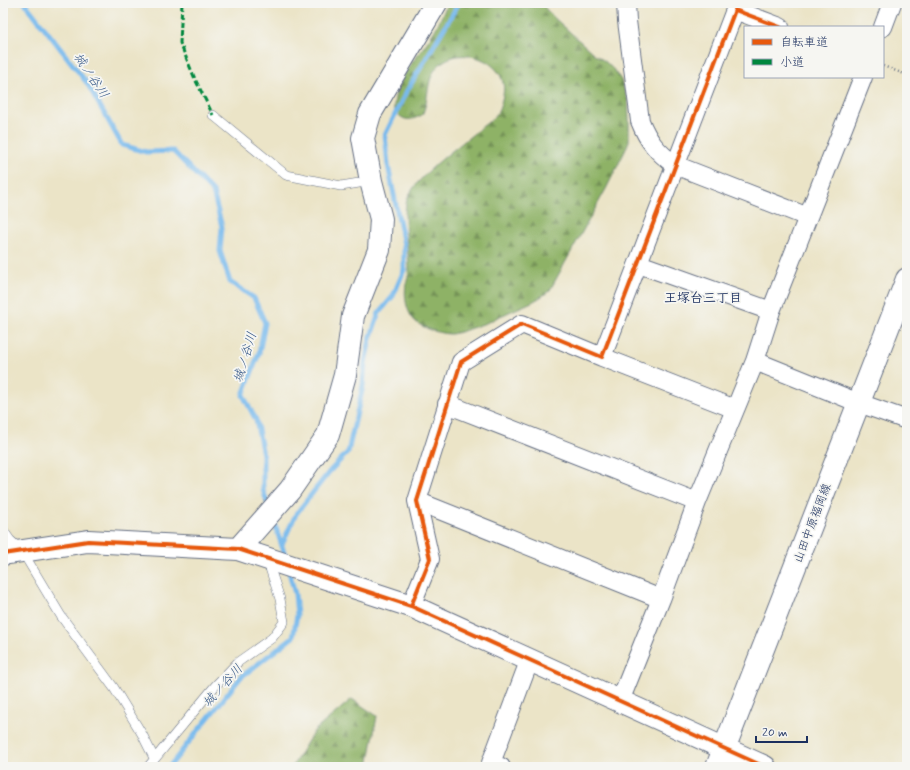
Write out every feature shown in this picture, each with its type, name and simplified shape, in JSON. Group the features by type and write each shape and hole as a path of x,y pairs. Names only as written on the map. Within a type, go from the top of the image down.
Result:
{"street":[{"path":"238,549 290,490 328,435 345,375 353,316 379,250 381,218 371,181 363,138 370,114 436,3"},
{"path":"626,3 640,120 644,133 660,154 675,165 808,217"},
{"path":"883,26 892,3"},
{"path":"602,357 675,165 727,6 777,26"},
{"path":"620,701 661,599 697,502 755,361 770,311 863,78"},
{"path":"638,264 770,311"},
{"name":"山田中原福岡線","path":"721,758 907,279"},
{"path":"411,606 430,559 417,501 461,362 522,324 735,409"},
{"path":"755,361 858,404 907,420"},
{"path":"447,404 697,502"},
{"path":"417,501 661,599"},
{"path":"12,552 88,541 238,549 267,557 411,606 620,701 721,758 765,767"},
{"path":"494,766 530,659"}],"lane":[{"path":"213,115 286,175 341,186 371,181"},
{"path":"3,530 10,540 12,552 114,688 142,734 154,758"},
{"path":"148,767 220,681 238,662 272,638 284,622 280,599 267,557"}],"path":[{"path":"884,66 907,75"}],"green space":[{"path":"448,3 541,3 550,14 614,70 621,80 628,101 629,119 629,141 624,153 606,189 550,290 534,301 486,323 462,332 451,334 437,332 422,326 412,317 406,304 405,294 409,269 405,221 406,203 413,188 430,170 496,115 503,97 503,83 499,73 492,65 482,59 471,56 459,56 448,59 439,65 435,70 430,82 422,115 413,119 406,119 400,116 394,109 398,87 403,77 430,38"},
{"path":"352,699 377,716 368,767 292,767 314,731"}],"waterway":[{"name":"城ノ谷川","path":"25,3 87,83 122,145 146,152 173,151 213,192 222,227 220,251 230,282 254,298 265,323 259,353 243,395 256,420 263,455 263,490 268,505"},
{"path":"282,544 296,514 329,472 348,452 363,386 365,363 370,339 379,313 393,296 404,270 404,245 388,165 385,135 405,94 459,3"},
{"name":"城ノ谷川","path":"273,519 286,558"},
{"name":"城ノ谷川","path":"169,767 241,677 293,637 297,615 295,594 289,572"}],"marked path":[{"path":"182,3 180,43 195,79 213,115"}],"cycle path":[{"path":"411,606 430,559 417,501 461,362 522,324 602,357 735,10 777,26"},
{"path":"3,554 88,541 238,549 411,606 765,767"}],"district":[{"name":"王塚台三丁目","path":"703,297"}]}
